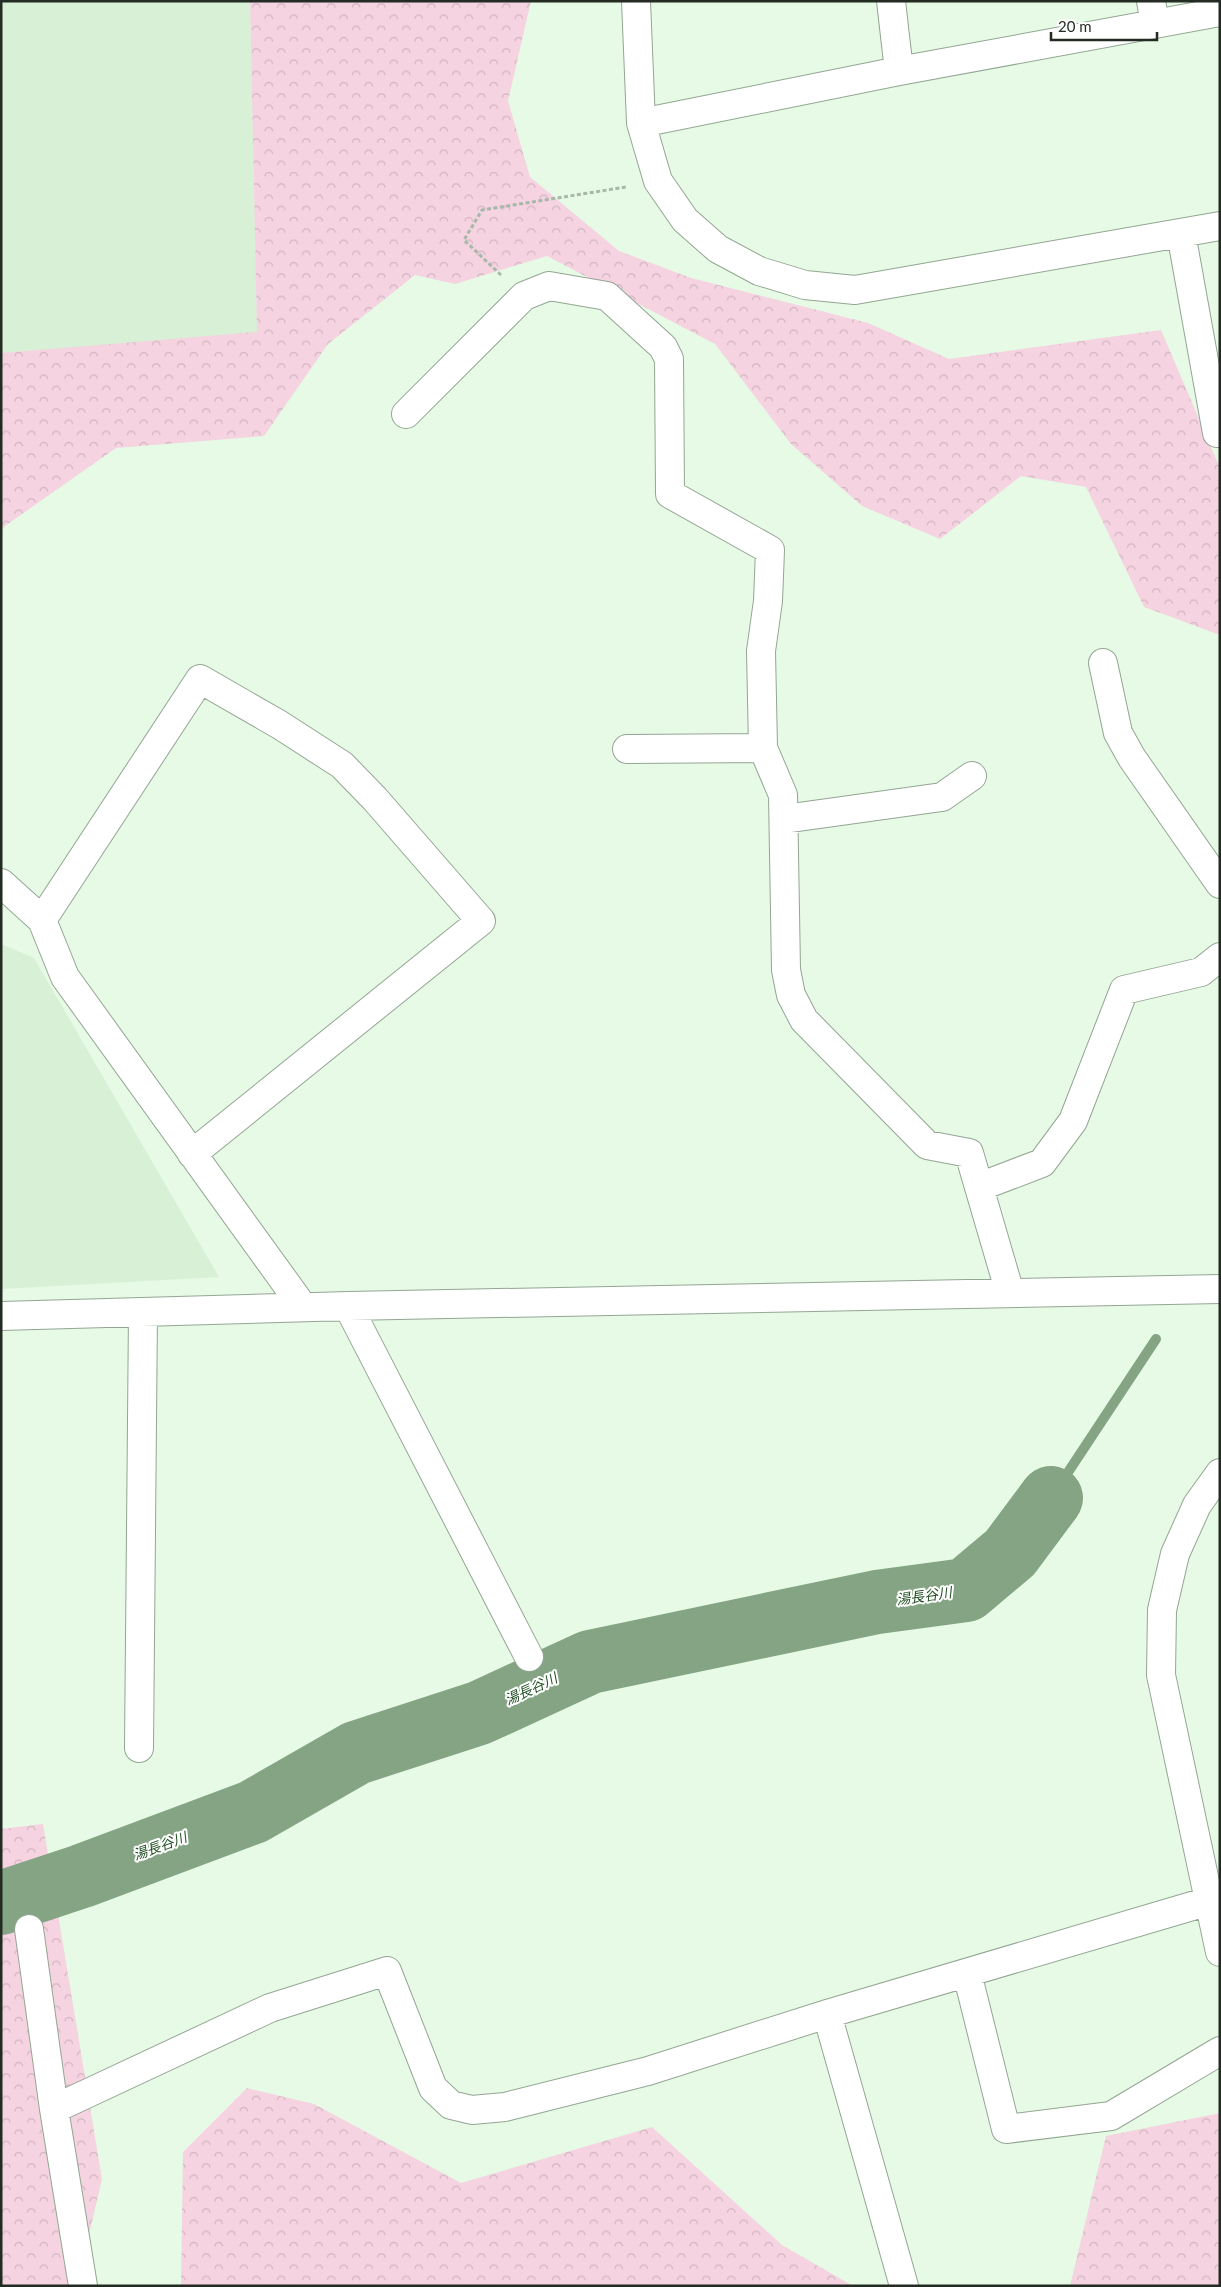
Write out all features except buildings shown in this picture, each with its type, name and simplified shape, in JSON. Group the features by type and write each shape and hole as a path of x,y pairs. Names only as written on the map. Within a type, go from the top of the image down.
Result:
{"street":[{"path":"636,1 641,123 658,181 685,220 718,250 768,274 806,285 855,290 1220,226"},
{"path":"891,1 899,71"},
{"path":"641,123 899,71 1153,13 1220,12"},
{"path":"1181,233 1217,433 1220,433"},
{"path":"406,414 524,296 549,286 607,296 663,347 669,359 670,494 770,550 768,601 761,651 763,748 784,795 786,970 791,995 804,1020 927,1145 969,1153 1010,1293"},
{"path":"1103,663 1118,732 1132,758 1220,884"},
{"path":"42,920 200,679 280,725 342,765 375,799 481,921 192,1154"},
{"path":"627,749 763,748"},
{"path":"784,819 942,797 972,776"},
{"path":"1,883 42,920 65,977 303,1307"},
{"path":"979,1187 1042,1163 1073,1121 1124,990 1201,972 1220,957"},
{"path":"1,1316 348,1306 1220,1289"},
{"path":"348,1306 530,1658"},
{"path":"139,1748 143,1312"},
{"path":"1220,1473 1197,1505 1175,1554 1162,1610 1161,1675 1220,1952"},
{"path":"54,2109 270,2008 387,1971 433,2088 451,2105 472,2110 505,2107 648,2071 827,2014 1209,1901"},
{"path":"29,1929 54,2109 82,2286"},
{"path":"967,1973 1006,2130 1111,2116 1220,2051"},
{"path":"827,2014 904,2286"}],"path":[{"path":"524,296 464,240 482,210 658,181"}],"shaded area":[{"path":"1,1 250,1 258,364 1,386"},
{"path":"1,944 34,958 219,1277 1,1289"}],"green space":[{"path":"250,1 531,1 508,101 530,177 619,251 691,278 868,323 949,359 1161,330 1220,468 1220,635 1144,607 1086,487 1021,476 940,539 862,506 791,444 715,344 547,256 455,284 415,275 328,344 264,436 116,448 5,526 1,531 1,353 257,332"},
{"path":"43,1824 102,2179 77,2286 1,2286 1,1829"},
{"path":"247,2088 314,2104 461,2183 652,2127 782,2245 853,2286 181,2286 183,2152"},
{"path":"1220,2113 1220,2286 1070,2286 1106,2136"}],"waterway":[{"path":"1051,1498 1156,1339"},
{"name":"湯長谷川","path":"1,1903 82,1876 253,1812 356,1753 479,1713 590,1662 877,1602 966,1590 1010,1553 1051,1498"}]}
